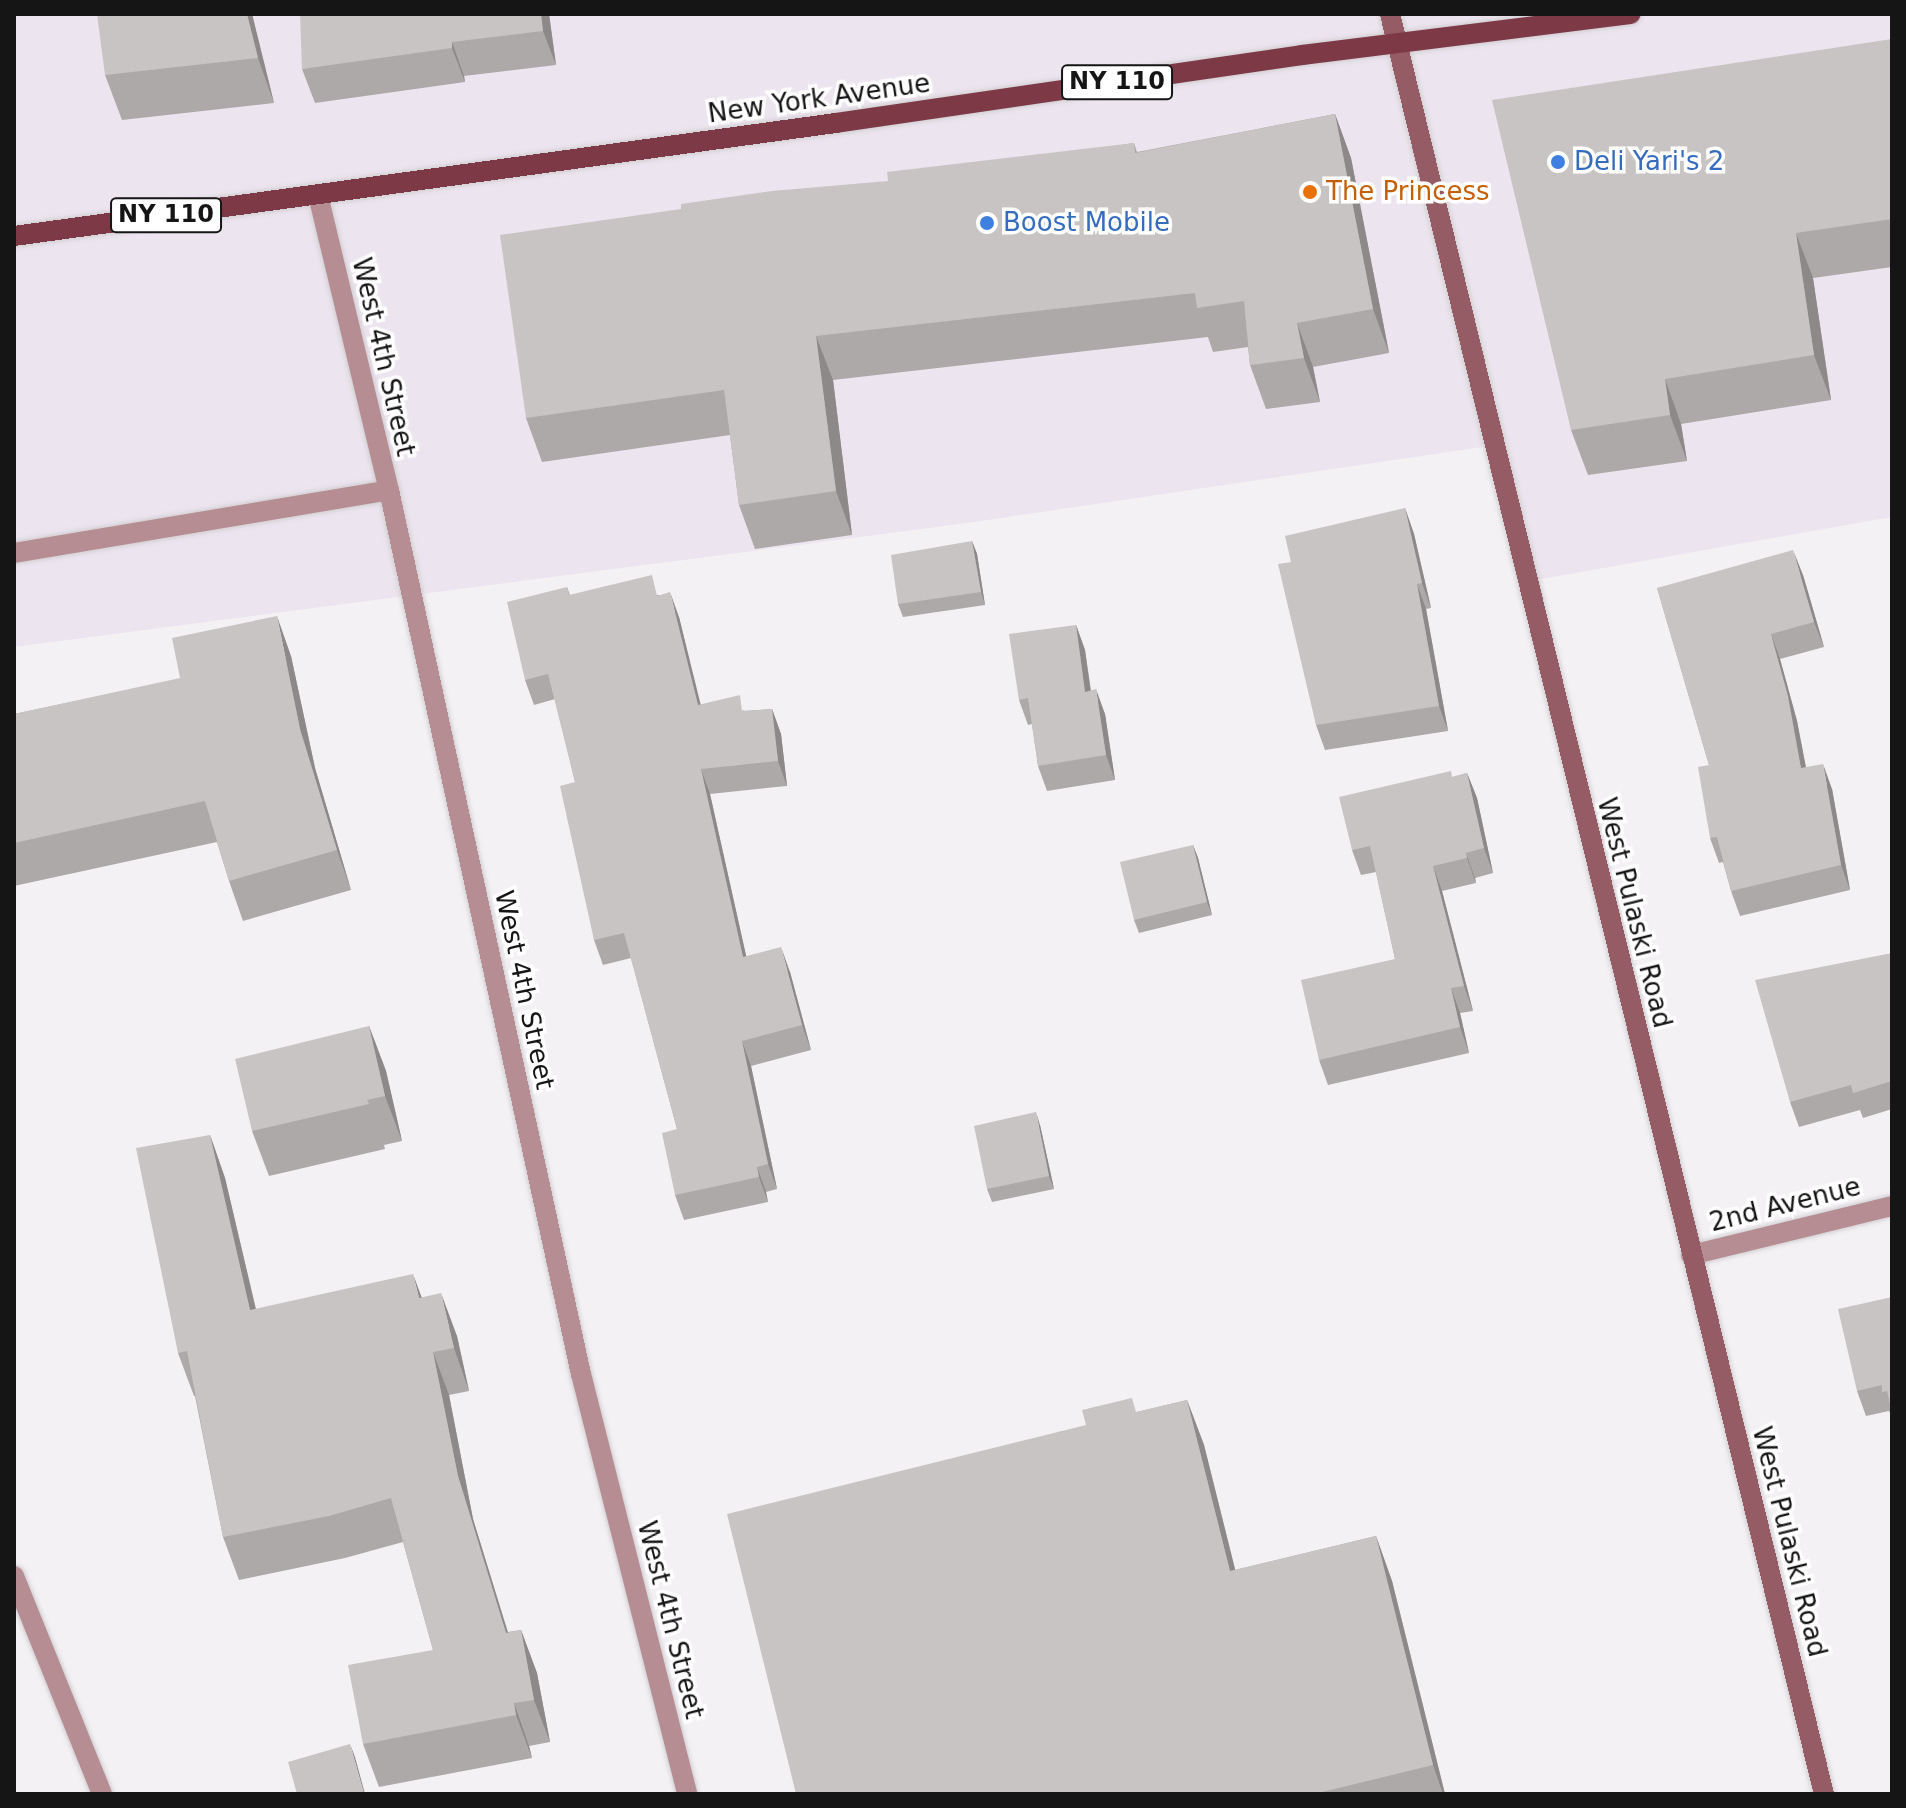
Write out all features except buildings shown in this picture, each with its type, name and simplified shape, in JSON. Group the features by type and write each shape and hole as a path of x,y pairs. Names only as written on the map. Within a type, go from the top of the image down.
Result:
{"main road":[{"name":"West Pulaski Road","path":"1390,14 1824,1794"},
{"name":"New York Avenue","path":"14,236 1397,43 1630,14"}],"street":[{"name":"West 4th Street","path":"318,195 389,490 581,1374 687,1794"},
{"path":"14,553 389,490"},
{"name":"2nd Avenue","path":"1691,1255 1892,1206"},
{"path":"14,1576 102,1794"}],"shaded area":[{"path":"14,14 1892,14 1892,517 1536,580 1503,444 967,523 14,647"}],"place":[{"name":"Deli Yari's 2","path":"1558,162"},
{"name":"The Princess","path":"1310,192"},
{"name":"Boost Mobile","path":"987,223"}]}
